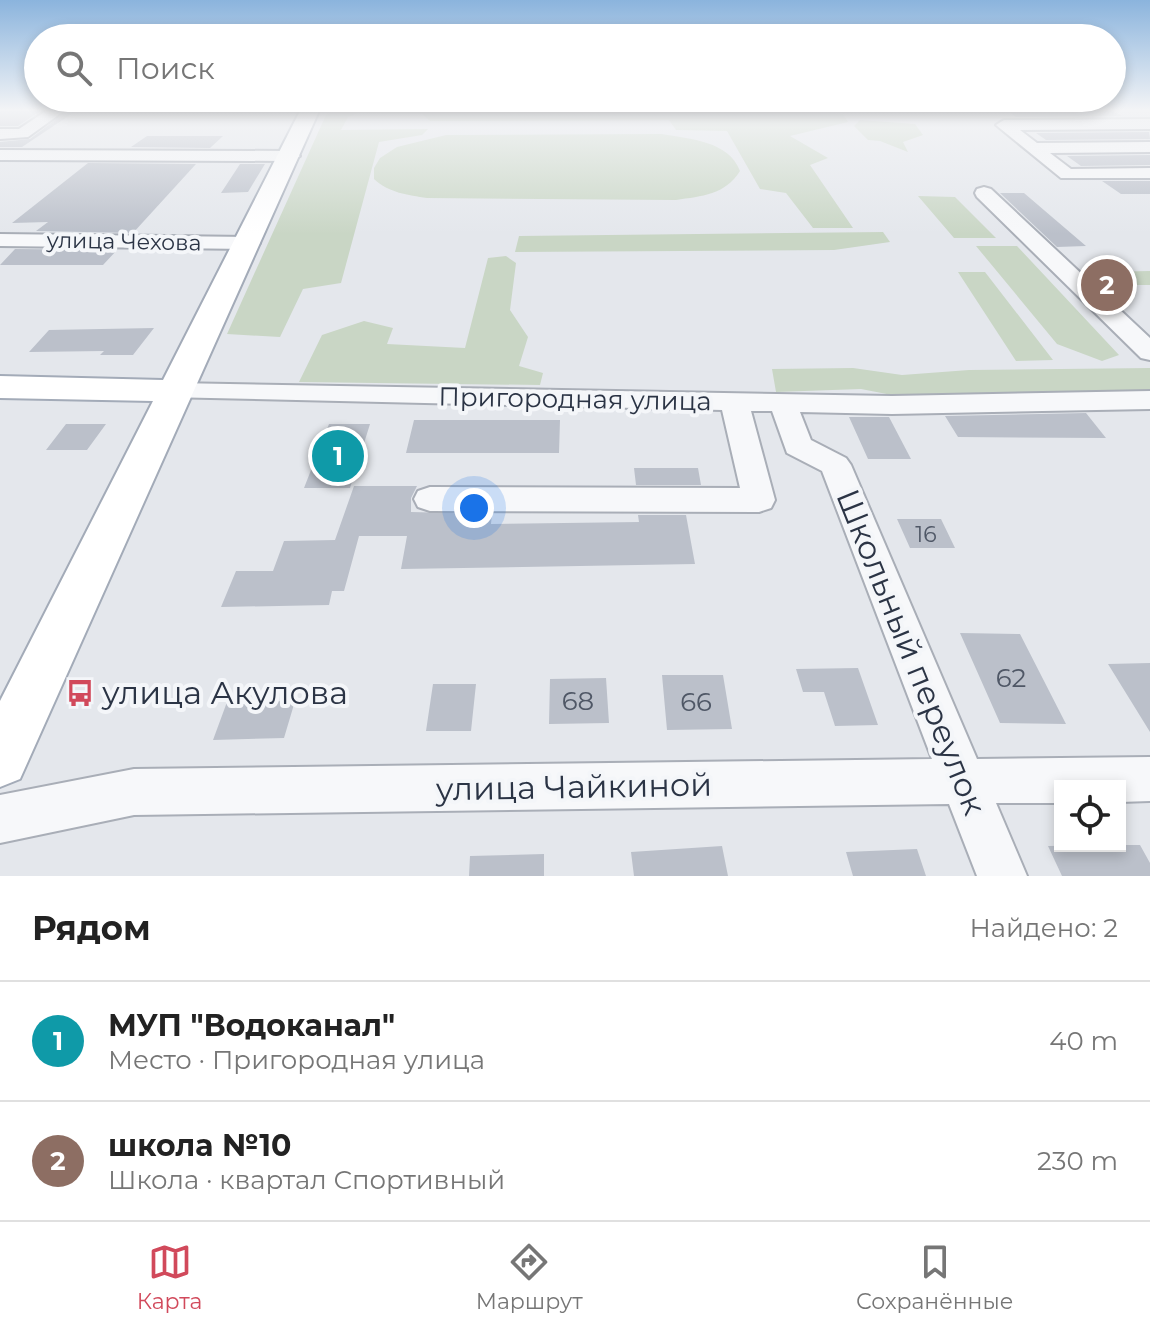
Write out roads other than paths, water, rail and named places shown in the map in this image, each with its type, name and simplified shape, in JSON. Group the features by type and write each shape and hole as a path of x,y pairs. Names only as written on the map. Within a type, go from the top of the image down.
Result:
{"main road":[{"path":"0,760 293,152"},
{"name":"Пригородная улица","path":"0,387 175,391"}],"street":[{"path":"1037,152 1067,174 1150,173"},
{"path":"0,155 291,156"},
{"path":"984,193 1150,352"},
{"name":"улица Чехова","path":"0,240 249,243"},
{"name":"Пригородная улица","path":"175,391 892,405 1150,400"},
{"path":"430,499 759,500 734,402"},
{"name":"Школьный переулок","path":"783,403 798,446 835,465 1002,876"},
{"name":"улица Чайкиной","path":"0,819 134,792 1150,779"}],"place":[{"name":"школа №10","path":"1107,285"},
{"name":"МУП \"Водоканал\"","path":"338,456"},
{"name":"улица Акулова","path":"80,693"}]}
